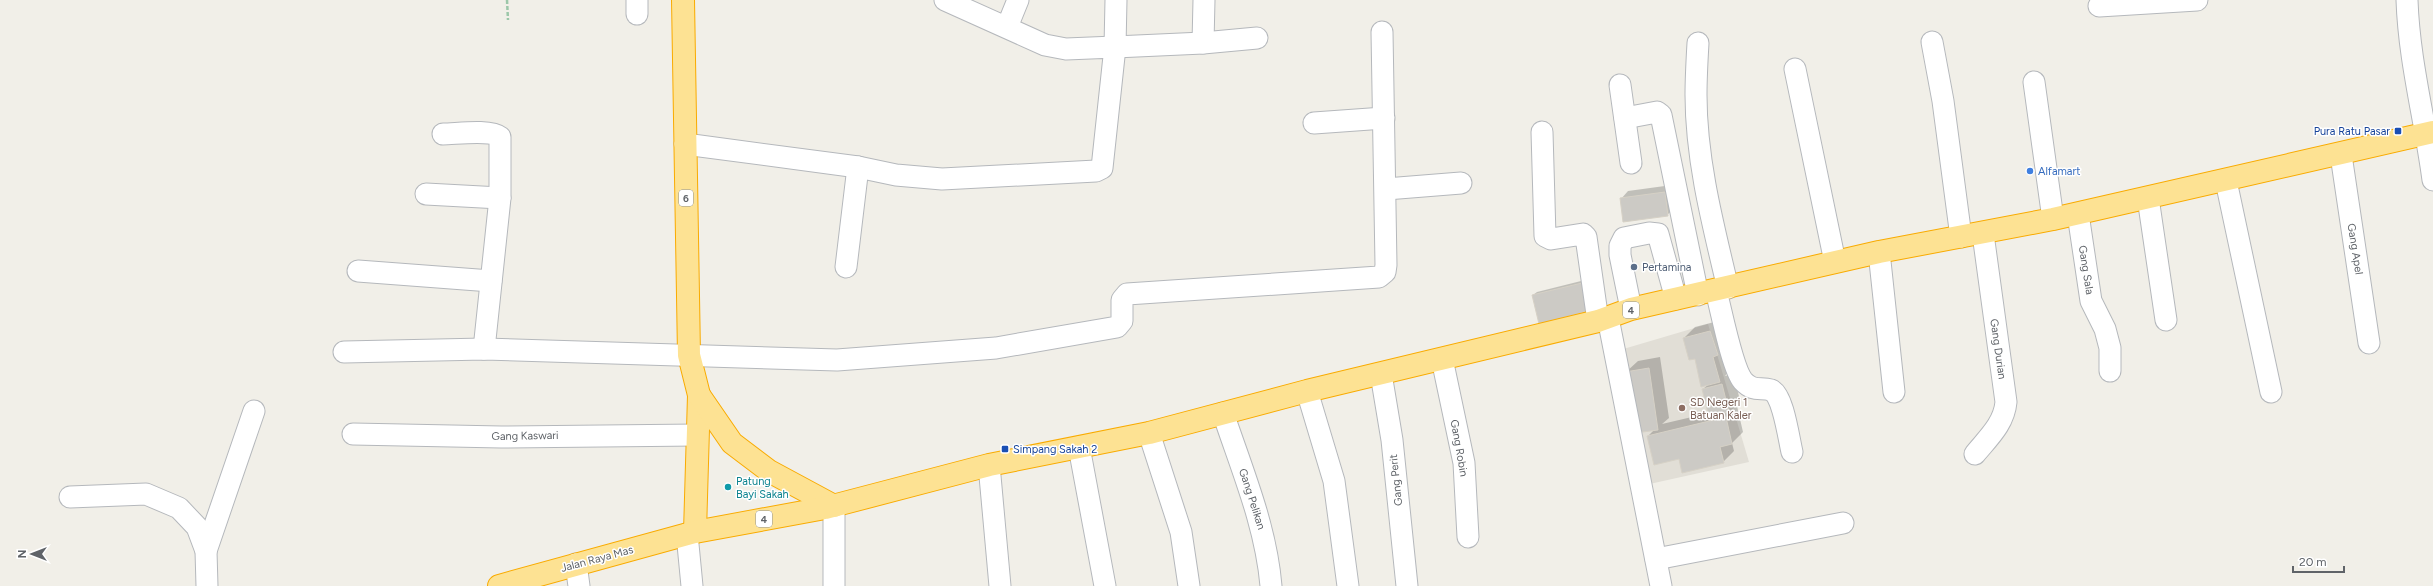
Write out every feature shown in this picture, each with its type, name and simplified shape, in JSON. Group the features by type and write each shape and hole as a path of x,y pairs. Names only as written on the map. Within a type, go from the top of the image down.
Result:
{"highway":[{"name":"6","path":"683,0 689,355 698,395 691,533"},
{"name":"4","path":"691,533 834,506 989,466 1149,433 1307,391 1603,319 1631,309 1835,262 1879,252 2053,220 2341,155 2430,133"},
{"name":"6","path":"698,395 732,443 768,471 834,506"},
{"name":"Jalan Raya Mas","path":"499,586 691,533"}],"street":[{"path":"945,0 1045,45 1066,49 1203,43 1257,38"},
{"path":"1007,27 1018,0"},
{"path":"685,144 858,167 896,175 942,179 1099,170 1102,168 1115,47 1116,0"},
{"path":"1203,43 1204,0"},
{"path":"2099,6 2197,0"},
{"path":"2407,0 2408,36 2415,81 2430,133 2433,180"},
{"path":"344,352 484,349 837,360 996,348 1116,327 1122,321 1122,300 1127,294 1379,277 1385,272 1386,265 1386,189 1382,32"},
{"path":"1932,42 1943,101 1961,238"},
{"path":"1698,43 1696,96 1701,153 1709,207 1714,291"},
{"path":"1795,69 1835,262"},
{"path":"2034,82 2053,220"},
{"path":"1620,85 1631,163"},
{"path":"1625,118 1657,112 1661,116 1737,366 1743,380 1752,388 1772,390 1779,397 1792,452"},
{"path":"1314,123 1384,118"},
{"path":"1542,132 1545,236 1551,239 1582,234 1586,237 1661,586"},
{"path":"443,134 482,133 496,134 500,137 500,198 484,349"},
{"name":"Gang Apel","path":"2341,155 2369,343"},
{"path":"846,267 858,167"},
{"path":"2226,181 2270,392"},
{"path":"1386,189 1461,183"},
{"path":"426,194 500,198"},
{"path":"2148,198 2166,320"},
{"name":"Gang Sala","path":"2078,214 2090,295 2105,329 2110,348 2110,371"},
{"path":"1631,309 1620,255 1620,246 1624,238 1650,233 1658,234 1676,299"},
{"name":"Gang Durian","path":"1974,454 1999,425 2005,414 2006,402 1983,234"},
{"path":"1879,252 1894,392"},
{"path":"358,271 492,281"},
{"name":"Gang Robin","path":"1442,359 1464,463 1468,537"},
{"name":"Gang Perit","path":"1381,374 1392,440 1407,586"},
{"path":"1307,391 1334,481 1348,586"},
{"path":"206,552 254,411"},
{"name":"Gang Pelikan","path":"1223,414 1260,520 1270,565 1271,586"},
{"path":"1149,433 1181,532 1189,586"},
{"name":"Gang Kaswari","path":"353,434 500,437 697,434"},
{"path":"1079,447 1105,586"},
{"path":"989,466 1000,586"},
{"path":"70,497 146,494 179,508 197,527 206,552 207,586"},
{"path":"834,506 834,586"},
{"path":"1656,559 1843,523"},
{"path":"691,533 692,586"},
{"path":"576,564 579,586"}],"path":[{"path":"507,0 508,20"}],"shaded area":[{"name":"SD Negeri 1 Batuan Kaler","path":"1708,324 1749,462 1645,485 1620,350"}],"building":[{"path":"1665,192 1668,216 1623,222 1620,198"},
{"path":"1582,283 1588,311 1539,324 1532,295"},
{"path":"1710,331 1718,355 1713,357 1720,382 1701,387 1695,359 1689,360 1683,338"},
{"path":"1649,368 1658,430 1635,433 1625,372"},
{"path":"1722,384 1729,412 1709,417 1702,389"},
{"path":"1726,417 1732,444 1720,447 1724,463 1682,473 1679,459 1654,465 1647,436"}],"place":[{"name":"Pura Ratu Pasar","path":"2398,131"},
{"name":"Alfamart","path":"2030,171"},
{"name":"Pertamina","path":"1634,267"},
{"name":"SD Negeri 1 Batuan Kaler","path":"1682,408"},
{"name":"Simpang Sakah 2","path":"1005,449"},
{"name":"Patung Bayi Sakah","path":"728,487"}]}
